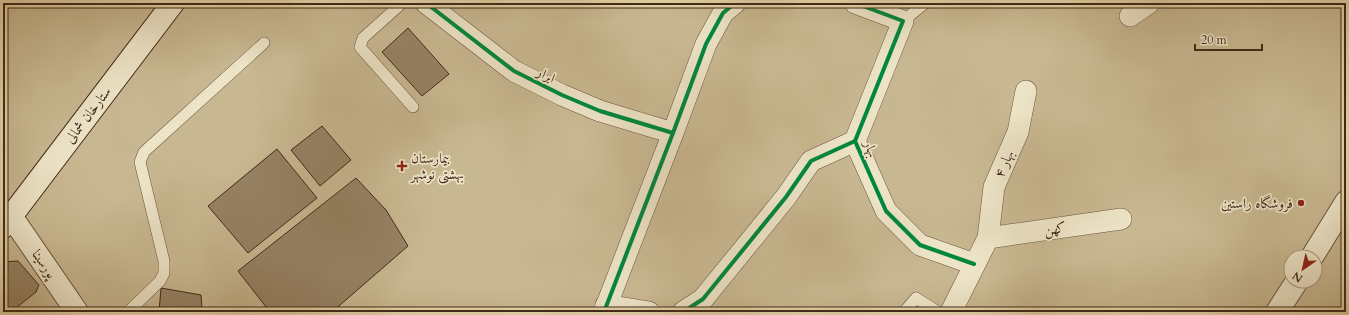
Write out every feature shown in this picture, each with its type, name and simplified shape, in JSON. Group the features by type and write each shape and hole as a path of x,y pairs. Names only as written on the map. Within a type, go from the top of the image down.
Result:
{"main road":[{"name":"ستارخان شمالی","path":"7,221 173,3"},
{"path":"1317,249 1346,202"},
{"name":"پورسینا","path":"7,221 77,312"},
{"path":"1278,312 1292,289"}],"street":[{"name":"ابرار","path":"426,3 514,71 562,96 600,111 673,133"},
{"path":"649,312 605,309 706,44 723,13 735,3"},
{"path":"855,3 904,21"},
{"path":"1130,16 1149,3"},
{"name":"بهار","path":"904,21 855,141 886,211 920,245 974,264"},
{"name":"بهار ۴","path":"988,238 994,187 1018,132 1026,91"},
{"path":"683,312 703,299 786,197 811,161 855,141"},
{"name":"کهن","path":"988,238 1121,219"},
{"path":"951,312 988,238"}],"lane":[{"path":"402,3 363,38 360,47 413,107"},
{"path":"904,21 925,3"},
{"path":"128,312 160,281 164,273 164,261 140,162 144,152 264,43"},
{"path":"904,312 916,298 938,312"}],"shaded area":[{"path":"3,3 1346,3 1346,312 3,312"}],"building":[{"path":"408,28 449,74 422,96 382,52"},
{"path":"322,126 351,160 320,186 291,150"},
{"path":"277,149 317,198 248,253 208,206"},
{"path":"356,178 386,210 408,246 332,312 270,312 238,271"},
{"path":"18,261 39,285 36,292 11,312 3,312 3,262"},
{"path":"161,288 201,295 202,308 212,312 159,312"}],"cycle path":[{"path":"426,3 514,71 562,95 600,111 673,133"},
{"path":"604,312 706,44 723,13 735,3"},
{"path":"855,3 903,21 855,141 886,211 920,245 974,264"},
{"path":"683,312 703,299 786,197 811,161 855,141"}],"place":[{"name":"بیمارستان بهشتی نوشهر","path":"402,166"},
{"name":"فروشگاه راستین","path":"1301,203"}]}
